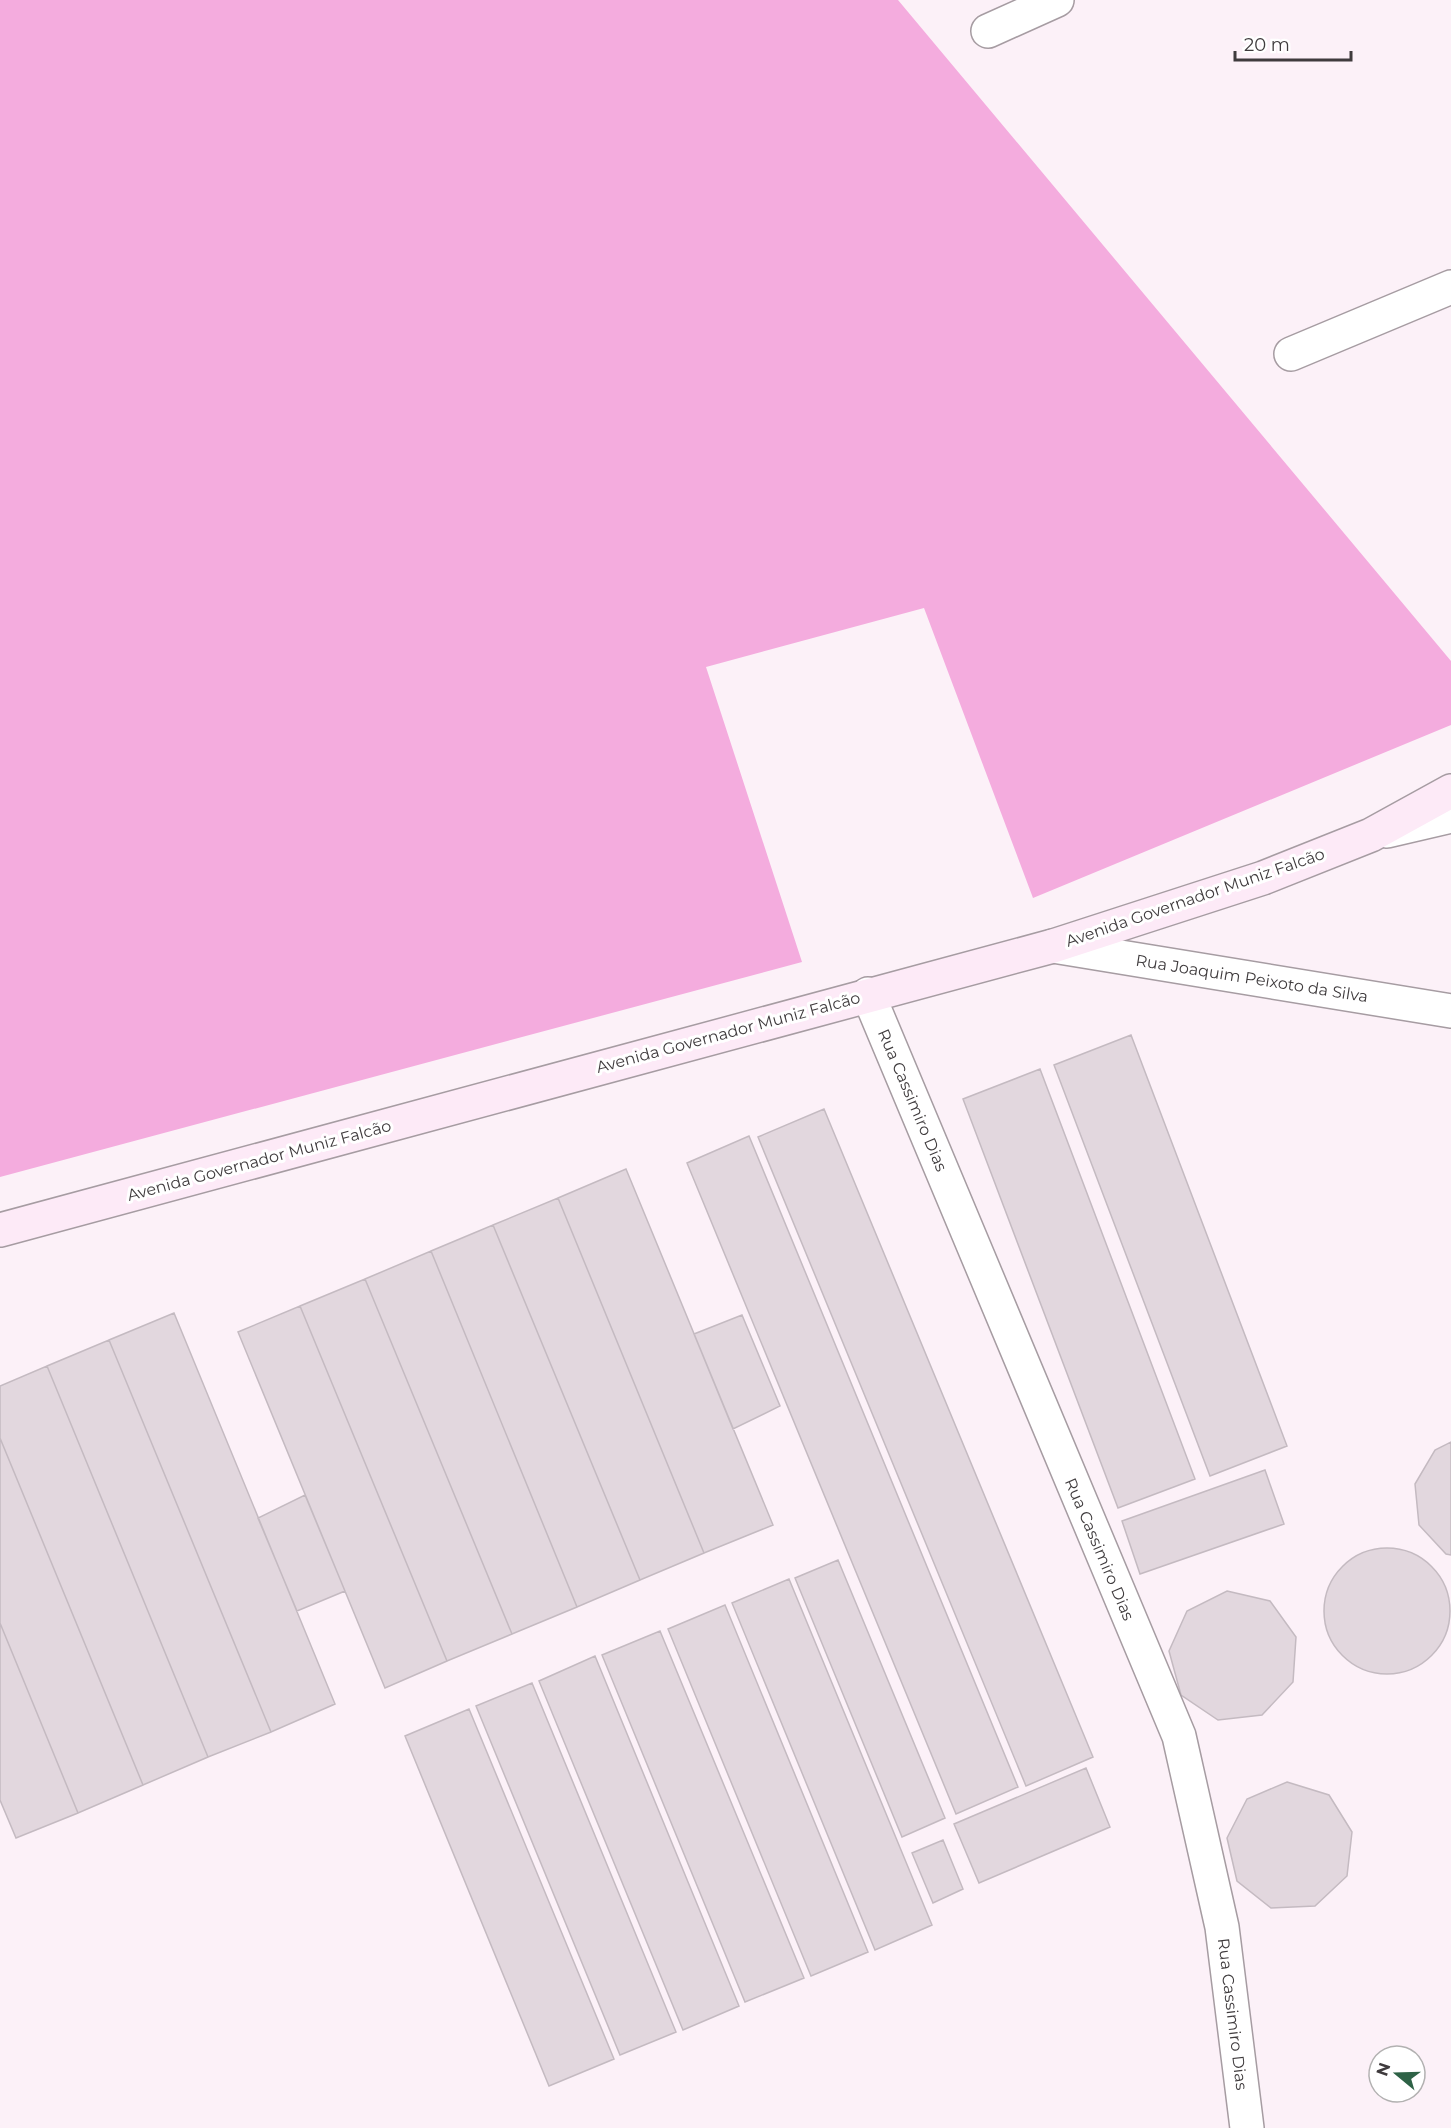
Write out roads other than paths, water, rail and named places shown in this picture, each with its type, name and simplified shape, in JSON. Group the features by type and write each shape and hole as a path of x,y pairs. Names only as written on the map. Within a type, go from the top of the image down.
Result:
{"street":[{"path":"988,31 1057,0"},
{"path":"1291,354 1451,287"},
{"path":"1371,835 1451,791"},
{"name":"Avenida Governador Muniz Falcão","path":"0,1230 868,994 1053,946 1263,878 1371,835 1451,816"},
{"name":"Rua Joaquim Peixoto da Silva","path":"1053,946 1451,1011"},
{"name":"Rua Cassimiro Dias","path":"868,994 1179,1736 1222,1927 1247,2128"}]}
